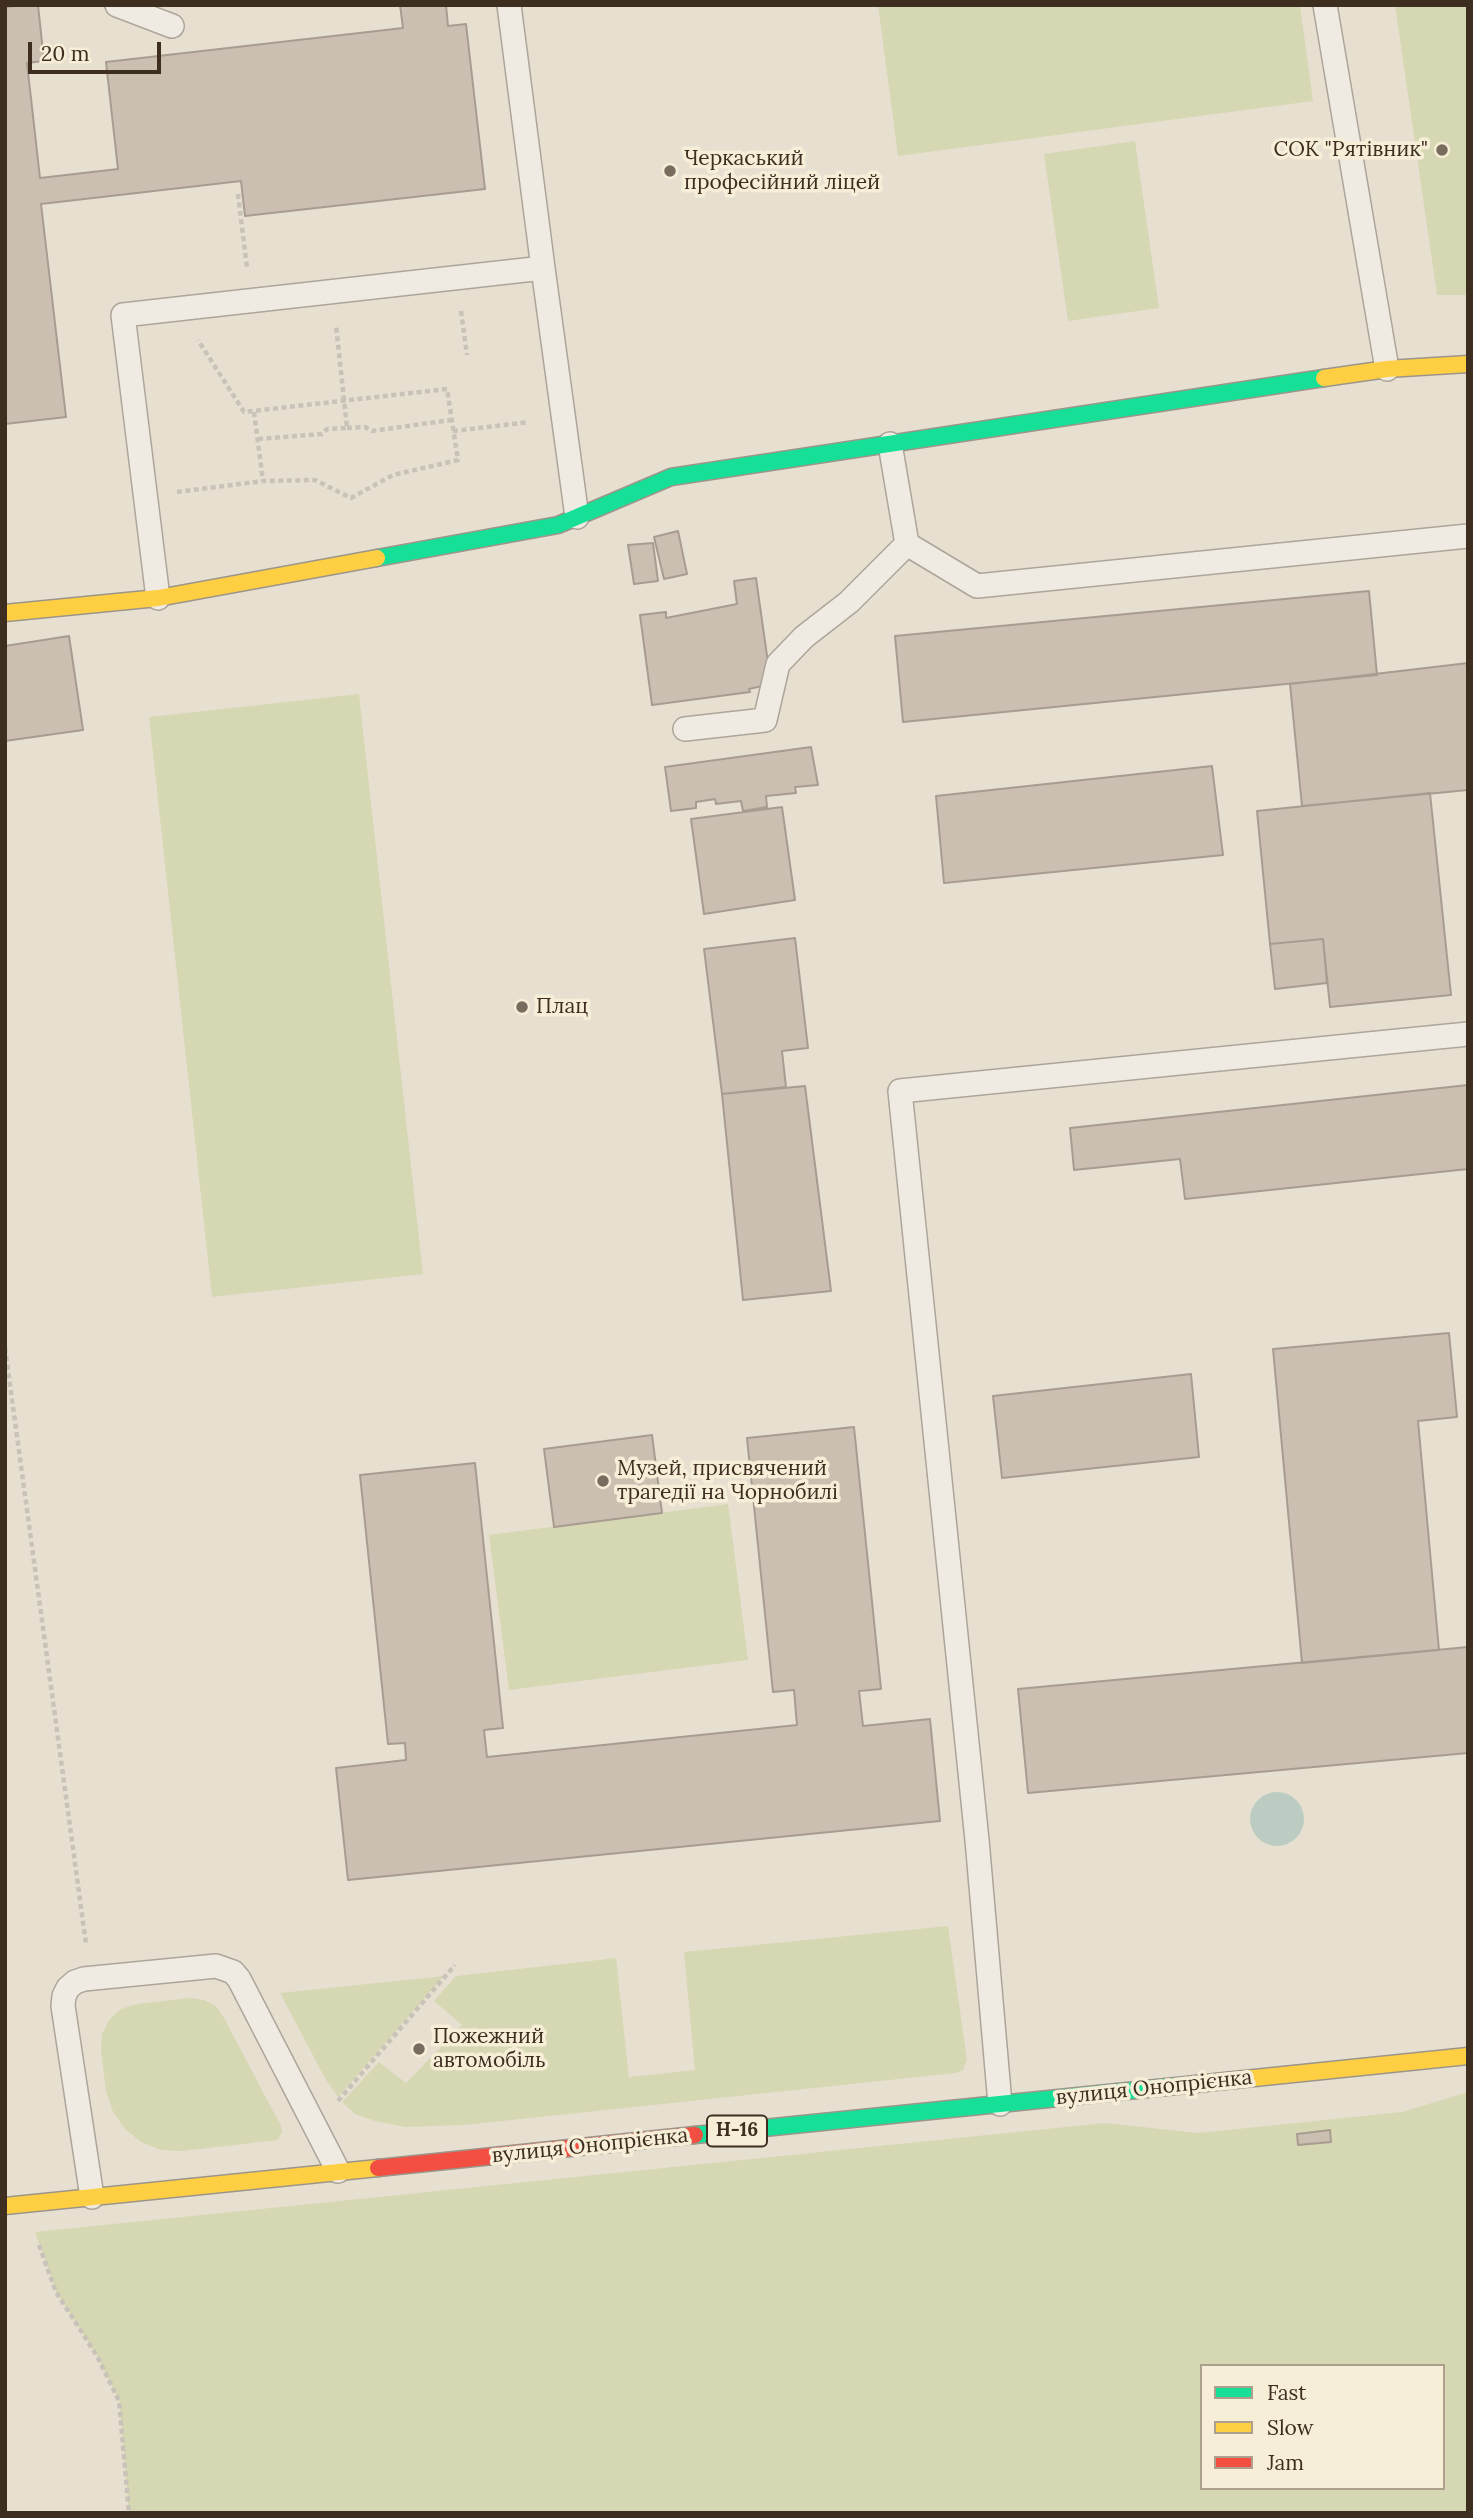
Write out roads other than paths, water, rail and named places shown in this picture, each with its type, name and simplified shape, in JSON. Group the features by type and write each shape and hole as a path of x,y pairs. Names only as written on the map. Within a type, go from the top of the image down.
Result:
{"street":[{"path":"5,613 158,597 558,526 671,477 1387,369 1468,364"},
{"name":"вулиця Онопрієнка","path":"5,2206 1468,2056"}],"lane":[{"path":"117,5 172,26"},
{"path":"509,5 578,517"},
{"path":"1325,5 1387,369"},
{"path":"158,597 123,314 543,268"},
{"path":"890,444 907,544 977,586 1468,536"},
{"path":"685,729 765,720 778,664 804,637 849,602 907,544"},
{"path":"1000,2104 977,1840 900,1091 1468,1034"},
{"path":"92,2197 63,2006 68,1988 75,1982 91,1979 216,1966 233,1972 338,2171"}],"place":[{"name":"СОК \"Рятівник\"","path":"1442,150"},
{"name":"Черкаський професійний ліцей","path":"670,171"},
{"name":"Плац","path":"522,1007"},
{"name":"Музей, присвячений трагедії на Чорнобилі","path":"603,1481"},
{"name":"Пожежний автомобіль","path":"419,2049"}]}
